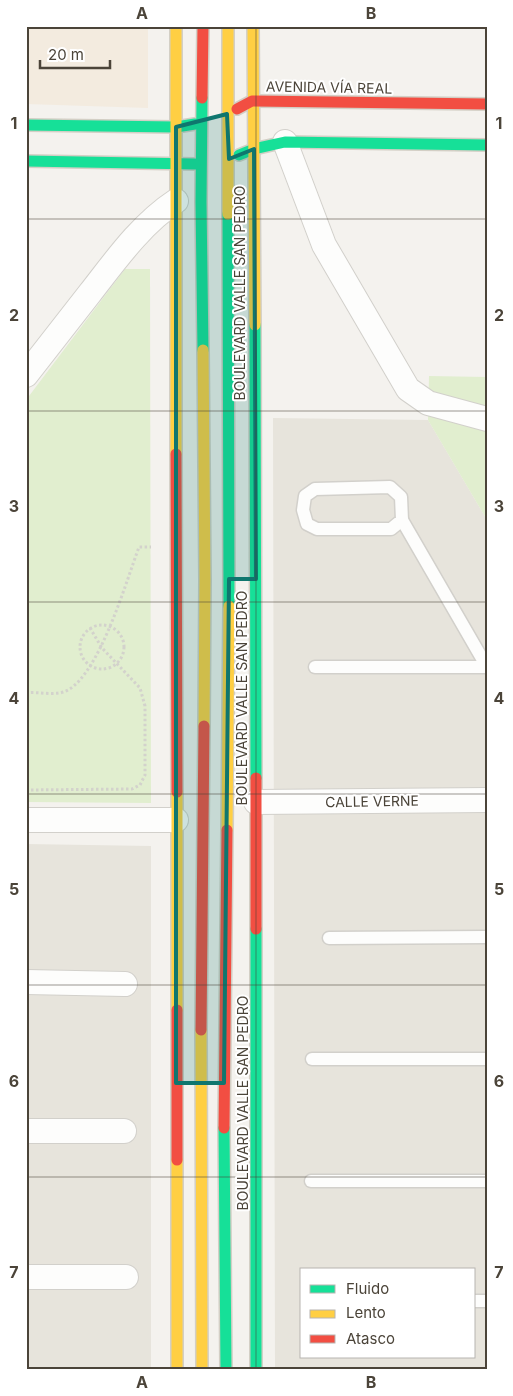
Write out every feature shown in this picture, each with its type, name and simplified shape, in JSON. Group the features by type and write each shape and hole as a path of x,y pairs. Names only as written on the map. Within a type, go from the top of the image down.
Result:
{"main road":[{"name":"BOULEVARD VALLE SAN PEDRO","path":"176,26 177,547 217,579 256,802 253,1082 256,1370"},
{"name":"BOULEVARD VALLE SAN PEDRO","path":"202,1370 205,1082 217,579 215,118 203,26"},
{"name":"BOULEVARD VALLE SAN PEDRO","path":"177,1370 205,1082 217,579 215,118 228,26"},
{"name":"BOULEVARD VALLE SAN PEDRO","path":"226,1370 205,1082 176,820 217,579 253,207 253,26"},
{"name":"AVENIDA VÍA REAL","path":"26,125 176,127 215,118 252,101 487,104"},
{"path":"26,161 176,164 215,161 285,142 487,145"}],"street":[{"path":"285,142 324,245 408,389 428,403 487,419"},
{"path":"28,368 110,267 147,225 176,201"},
{"name":"CALLE VERNE","path":"256,802 487,800"},
{"path":"26,820 176,820"},
{"path":"26,982 125,984"},
{"path":"26,1131 124,1131"},
{"path":"26,1277 126,1277"}],"lane":[{"path":"402,520 391,529 317,529 307,524 303,510 305,496 315,489 390,487 401,497 402,520 487,667"},
{"path":"316,667 487,667"},
{"path":"329,938 487,937"},
{"path":"312,1058 487,1059"},
{"path":"311,1181 487,1181"}],"path":[{"path":"26,693 67,691 81,680 102,648 139,547 177,547"},
{"path":"98,626 110,627 118,632 124,646 123,653 116,663 109,668 102,669 90,665 81,654 82,640 90,628 98,626"},
{"path":"26,790 132,788 140,785 145,775 145,706 140,688 102,648 90,628"}],"highlighted area":[{"path":"227,114 229,159 254,149 256,579 229,579 224,1083 176,1083 176,127"}],"shaded area":[{"path":"26,26 148,26 148,108 26,104"},
{"path":"273,418 428,420 487,520 487,1370 275,1370"},
{"path":"26,844 151,846 151,1370 26,1370"}],"green space":[{"path":"125,269 150,269 151,803 26,802 26,400"},
{"path":"429,376 487,377 487,520 428,420"}],"traffic: fast":[{"path":"202,98 203,350"},
{"path":"26,125 176,127 195,124"},
{"path":"239,155 254,149 285,142 487,145"},
{"path":"26,161 195,164"},
{"path":"228,214 229,606"},
{"path":"255,325 256,778"},
{"path":"256,929 256,1370"},
{"path":"224,1128 226,1370"}],"traffic: slow":[{"path":"176,26 176,454"},
{"path":"228,26 228,214"},
{"path":"253,26 255,325"},
{"path":"203,350 204,726"},
{"path":"227,830 229,606"},
{"path":"177,792 177,1010"},
{"path":"201,1030 202,1370"},
{"path":"177,1160 177,1370"}],"traffic: jam":[{"path":"202,98 203,26"},
{"path":"237,109 252,101 487,104"},
{"path":"176,454 177,792"},
{"path":"201,1030 204,726"},
{"path":"256,778 256,929"},
{"path":"224,1128 227,830"},
{"path":"177,1010 177,1160"}]}
